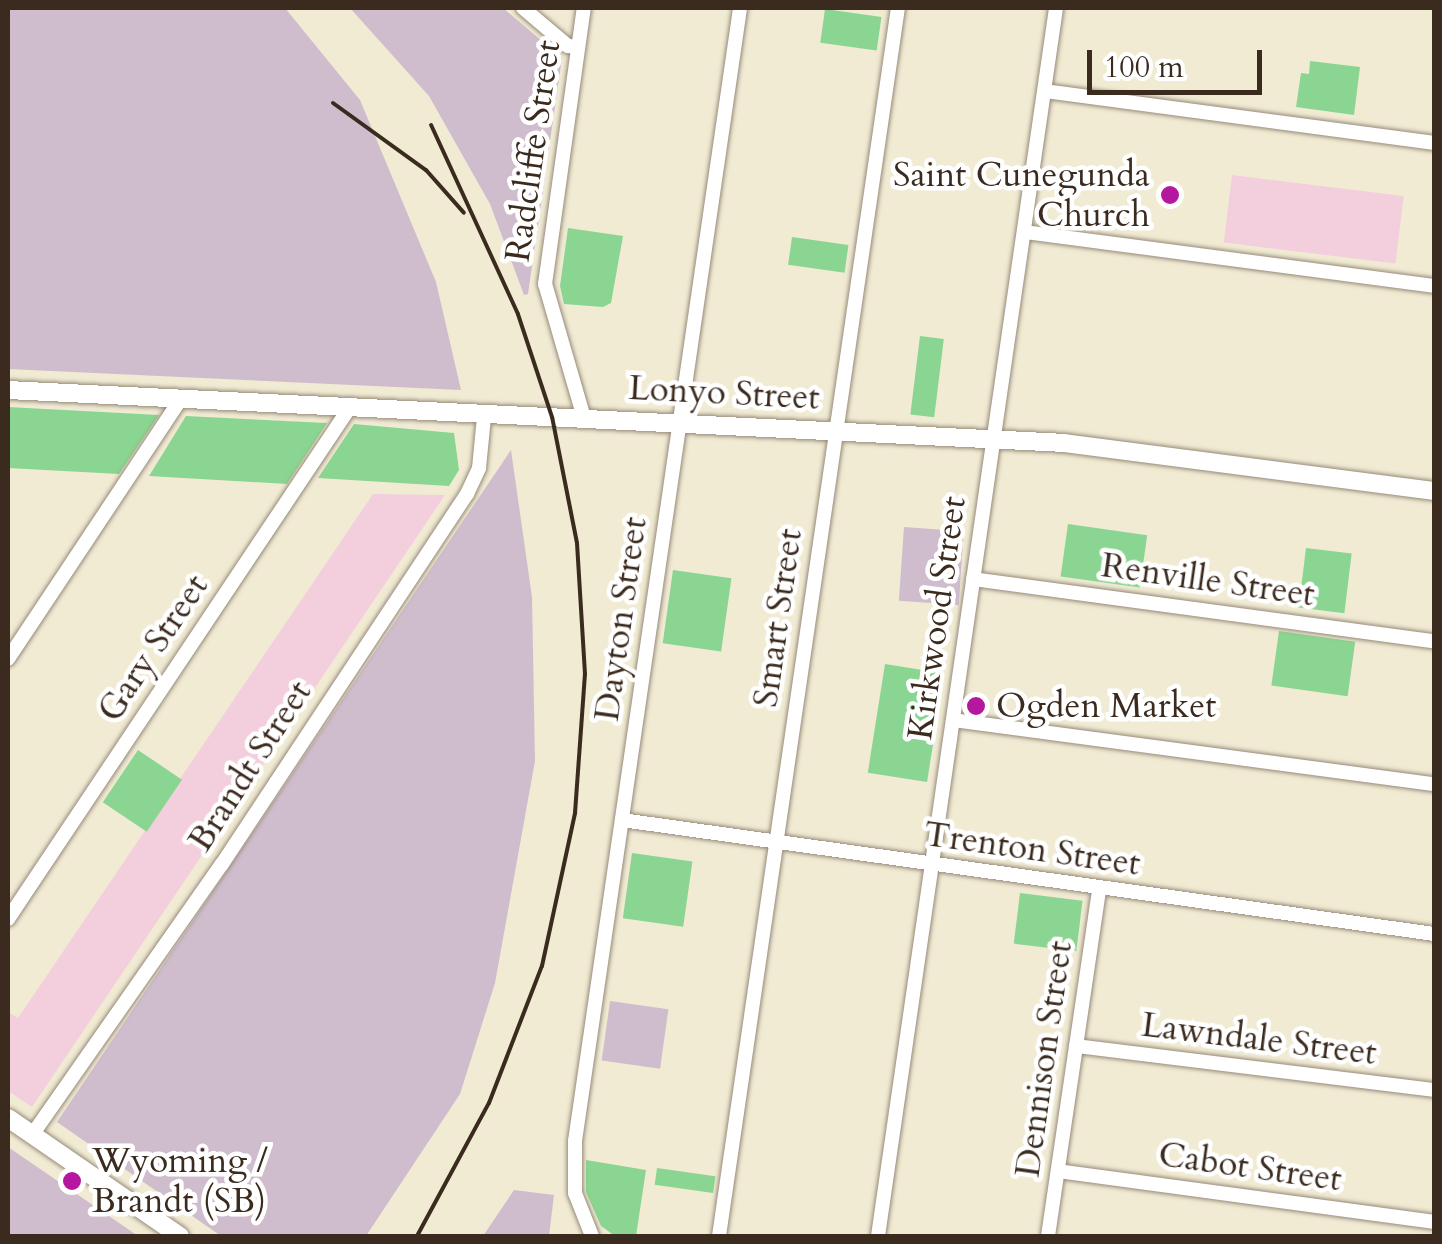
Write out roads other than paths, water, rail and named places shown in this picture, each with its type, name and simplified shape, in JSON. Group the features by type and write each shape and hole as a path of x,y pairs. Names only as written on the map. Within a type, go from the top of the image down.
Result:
{"street":[{"path":"523,8 568,46 578,47"},
{"name":"Radcliffe Street","path":"584,8 545,284 584,418"},
{"name":"Dayton Street","path":"592,1236 580,1213 573,1165 740,8"},
{"name":"Smart Street","path":"719,1236 898,8"},
{"name":"Kirkwood Street","path":"878,1236 1056,8"},
{"path":"1045,91 1434,144"},
{"path":"1025,232 1434,286"},
{"name":"Lonyo Street","path":"8,390 484,417 681,415 837,422 1105,447 1434,491"},
{"path":"8,660 180,402"},
{"name":"Gary Street","path":"8,919 348,410"},
{"name":"Brandt Street","path":"32,1135 222,864 467,494 479,468 484,417"},
{"name":"Renville Street","path":"974,578 1434,641"},
{"path":"953,720 1434,784"},
{"name":"Trenton Street","path":"622,820 1434,934"},
{"name":"Dennison Street","path":"1048,1236 1098,889"},
{"name":"Lawndale Street","path":"1076,1046 1434,1090"},
{"path":"8,1118 180,1236"},
{"name":"Cabot Street","path":"1058,1171 1434,1222"}],"railway":[{"path":"333,103 426,170 464,213"},
{"path":"417,1236 489,1103 542,966 575,813 585,674 577,543 552,417 518,314 431,125"}],"place":[{"name":"Saint Cunegunda Church","path":"1170,195"},
{"name":"Ogden Market","path":"976,706"},
{"name":"Wyoming / Brandt (SB)","path":"72,1181"}]}
